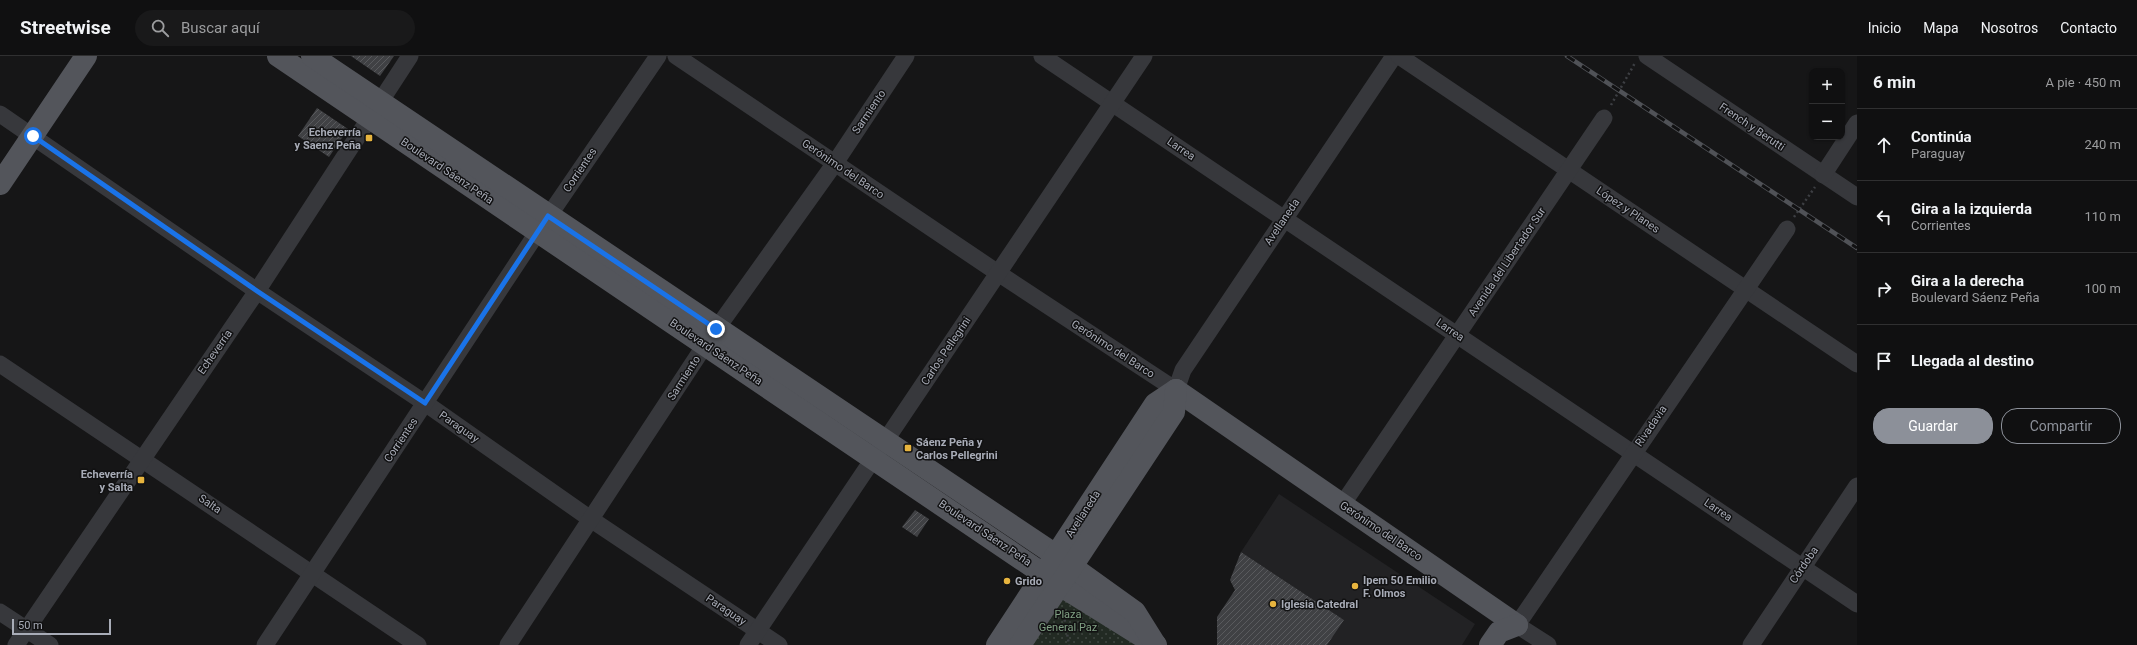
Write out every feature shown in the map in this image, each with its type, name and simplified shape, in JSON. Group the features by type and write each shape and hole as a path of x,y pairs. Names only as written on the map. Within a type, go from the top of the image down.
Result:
{"main road":[{"path":"0,184 86,56"},
{"name":"Boulevard Sáenz Peña","path":"278,56 375,110 880,450 1065,562 1134,612 1156,645"},
{"name":"Boulevard Sáenz Peña","path":"312,56 375,110"},
{"name":"Gerónimo del Barco","path":"1176,390 1342,504 1515,635"},
{"name":"Avellaneda","path":"1020,645 1053,580 1174,412 1176,390"},
{"name":"Boulevard Sáenz Peña","path":"880,450 1053,580 1156,645"},
{"name":"Avellaneda","path":"997,645 1053,580"},
{"path":"1490,645 1499,632 1515,635"}],"street":[{"name":"Echeverría","path":"16,645 257,291 410,56"},
{"name":"Corrientes","path":"265,645 543,224 658,56"},
{"name":"Gerónimo del Barco","path":"676,56 834,164 1176,390"},
{"name":"Sarmiento","path":"508,645 592,520 711,337 834,164 906,56"},
{"name":"Larrea","path":"1042,56 1857,604"},
{"name":"Carlos Pellegrini","path":"753,638 1144,56"},
{"name":"Avellaneda","path":"1176,390 1183,370 1394,56"},
{"name":"López y Planes","path":"1399,56 1857,364"},
{"name":"French y Berutti","path":"1642,59 1857,197"},
{"name":"Paraguay","path":"0,114 257,291 425,403 592,520 753,638 779,645"},
{"name":"Avenida del Libertador Sur","path":"1342,504 1604,118"},
{"path":"1823,175 1857,123"},
{"name":"Rivadavia","path":"1515,635 1633,453 1787,229"},
{"name":"Salta","path":"0,364 142,458 418,645"},
{"name":"Córdoba","path":"1751,645 1857,486"},
{"path":"0,612 50,645"},
{"name":"Gerónimo del Barco","path":"1515,635 1548,645"}],"path":[{"path":"1604,118 1642,59"},
{"path":"1787,229 1823,175"},
{"path":"1053,580 1069,645"}],"shaded area":[{"name":"Ipem 50 Emilio F. Olmos","path":"1279,494 1475,624 1462,645 1327,645 1344,620 1241,552"}],"green space":[{"name":"Plaza General Paz","path":"1061,586 1156,645 1020,645"}],"building":[{"path":"351,56 394,56 380,76"},
{"path":"317,108 348,129 329,157 298,136"},
{"path":"915,510 929,519 917,537 902,527"},
{"name":"Iglesia Catedral","path":"1241,552 1344,620 1327,645 1217,645 1217,617 1235,590 1230,580"}],"railway":[{"path":"1567,56 1857,248"}],"place":[{"name":"Echeverría y Saenz Peña","path":"369,138"},
{"name":"Sáenz Peña y Carlos Pellegrini","path":"908,448"},
{"name":"Echeverría y Salta","path":"141,480"},
{"name":"Grido","path":"1007,581"},
{"name":"Ipem 50 Emilio F. Olmos","path":"1355,586"},
{"name":"Iglesia Catedral","path":"1273,604"}],"route":[{"path":"33,136 257,291 425,403 548,216 716,329"}]}
